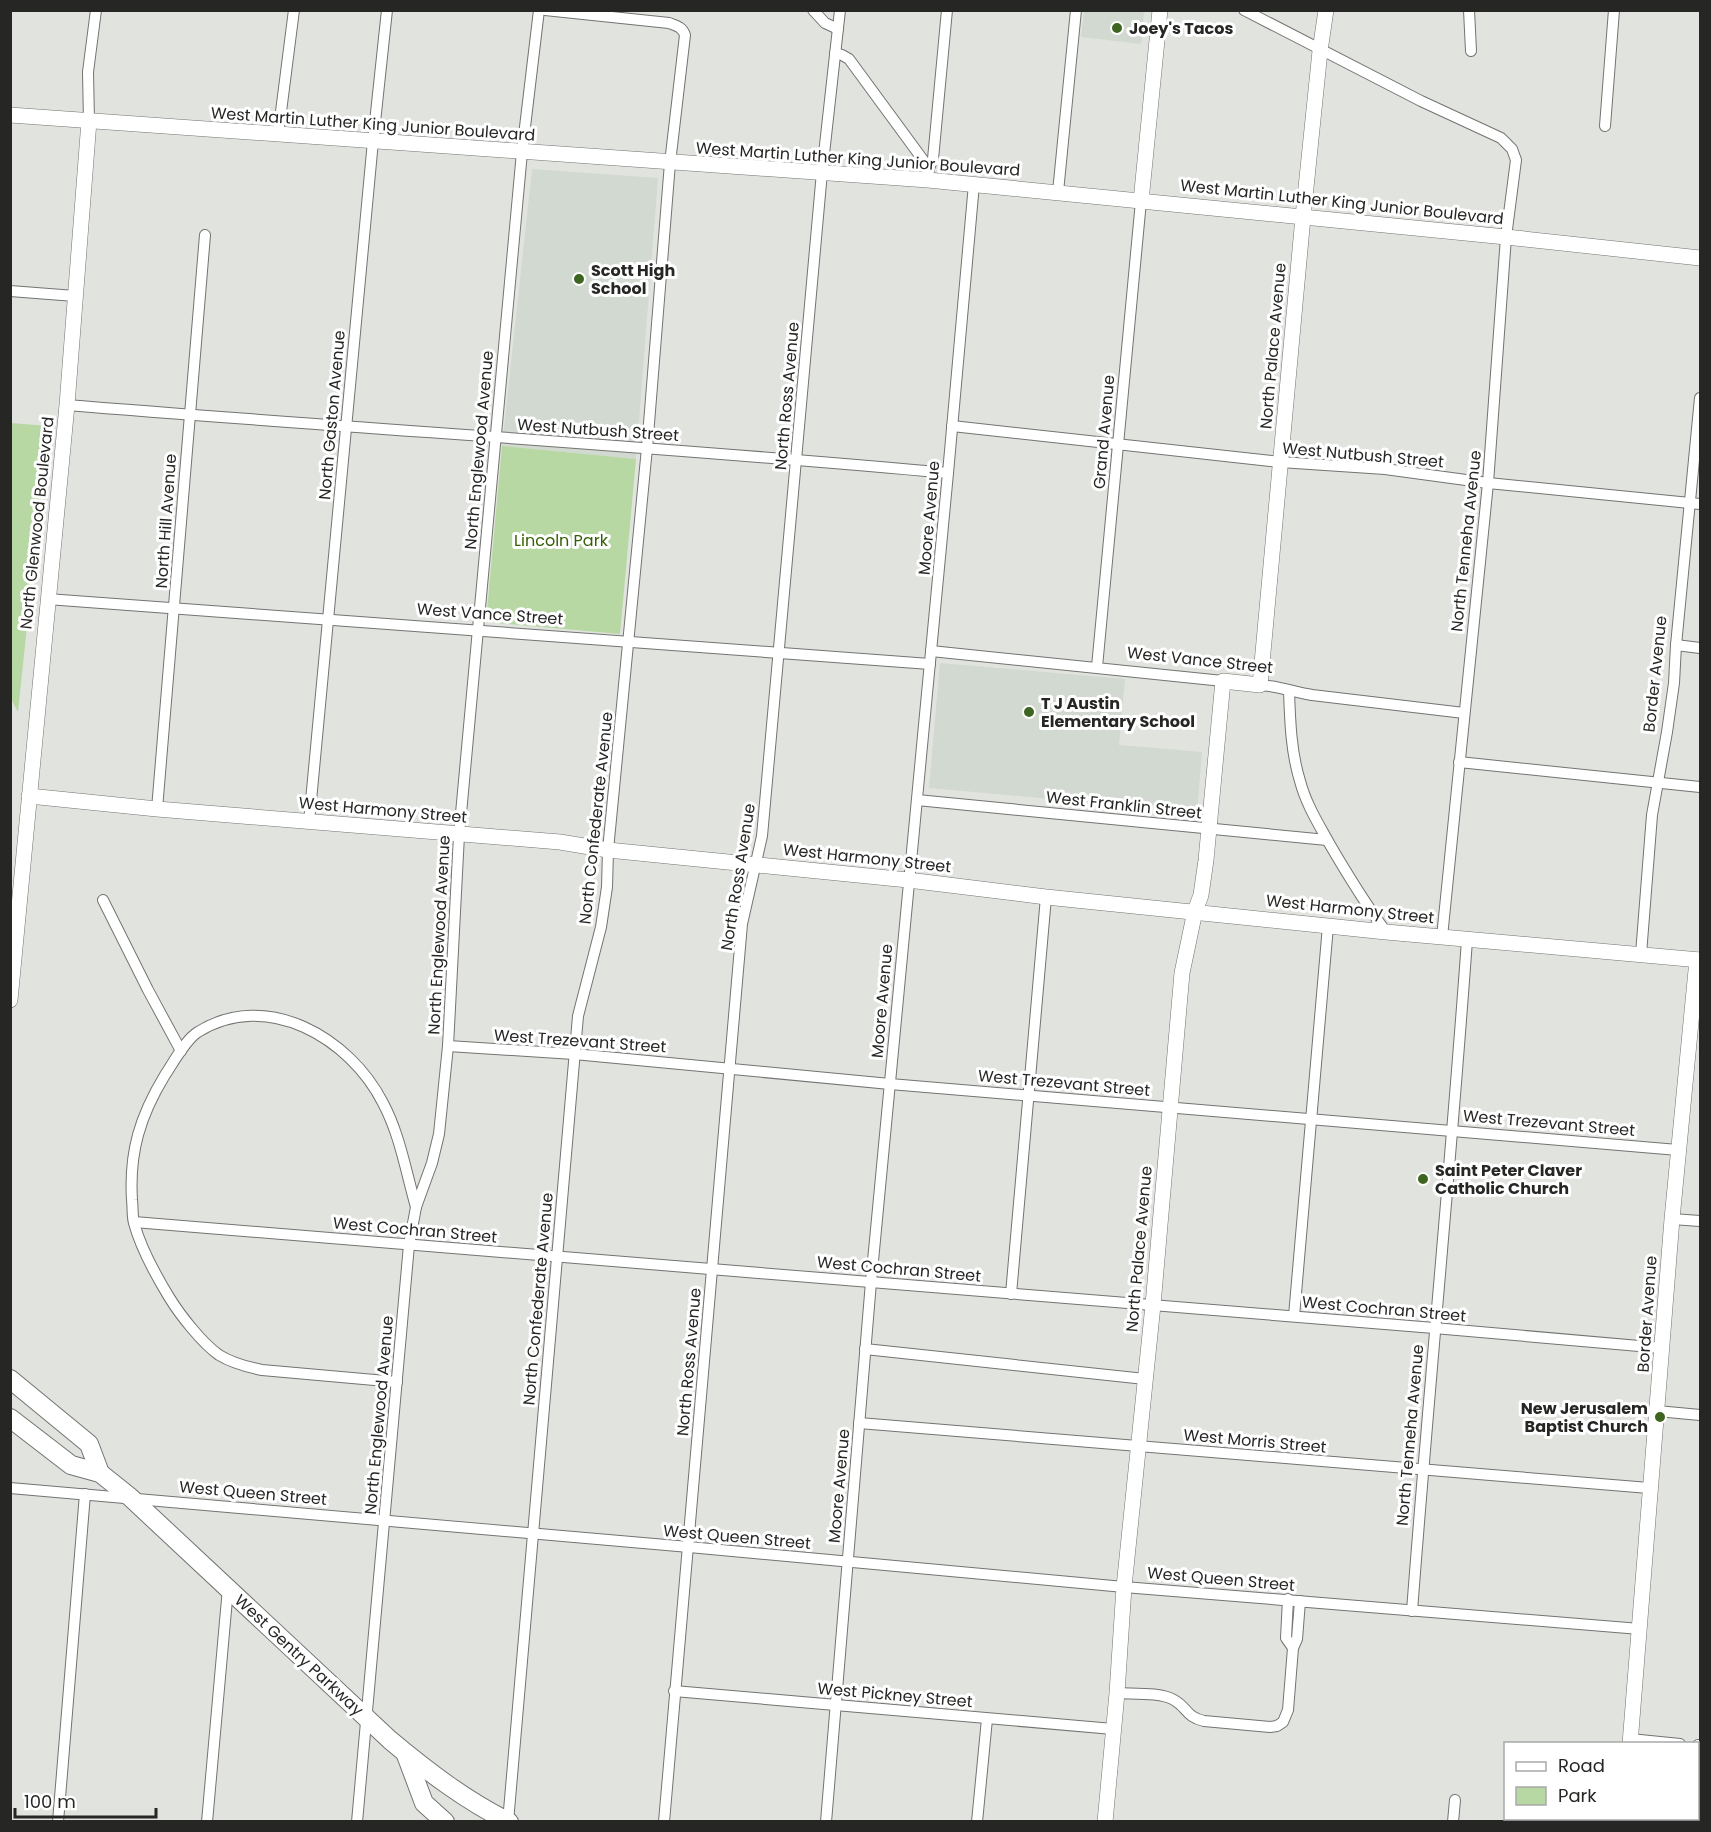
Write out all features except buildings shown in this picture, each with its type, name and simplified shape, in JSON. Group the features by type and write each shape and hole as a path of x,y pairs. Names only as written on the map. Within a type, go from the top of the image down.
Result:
{"main road":[{"path":"10,1379 89,1444 100,1473"},
{"name":"West Gentry Parkway","path":"10,1418 71,1466 100,1473 130,1497 405,1753 462,1795 509,1821"},
{"path":"405,1753 424,1803 444,1821"}],"street":[{"path":"89,122 88,72 96,10"},
{"path":"278,135 294,10"},
{"name":"North Gaston Avenue","path":"309,822 387,10"},
{"name":"North Englewood Avenue","path":"357,1821 409,1245 416,1207 432,1163 438,1134 448,1046 459,835 522,152 538,10"},
{"name":"North Confederate Avenue","path":"509,1821 574,1054 578,1016 601,927 607,887 608,850 647,448 670,163 685,35 683,30 669,23 544,10"},
{"path":"813,10 825,23 838,29"},
{"name":"North Ross Avenue","path":"664,1821 742,924 762,836 822,172 840,10"},
{"path":"928,174 933,159 947,10"},
{"path":"1058,192 1076,10"},
{"path":"1141,201 1160,10"},
{"path":"1244,10 1320,51"},
{"name":"North Palace Avenue","path":"1260,685 1303,217 1326,10"},
{"path":"1469,10 1471,51"},
{"path":"1605,126 1614,10"},
{"name":"North Tenneha Avenue","path":"1320,51 1501,138 1512,149 1516,160 1506,237 1488,483 1442,937"},
{"path":"835,53 849,59 928,174"},
{"name":"West Martin Luther King Junior Boulevard","path":"10,115 670,163 822,172 928,174 974,184 1701,258"},
{"name":"North Glenwood Boulevard","path":"10,1000 67,405 89,122"},
{"name":"Moore Avenue","path":"826,1821 871,1282 974,184"},
{"name":"Grand Avenue","path":"1097,667 1141,201"},
{"name":"North Hill Avenue","path":"157,809 206,235"},
{"path":"10,291 75,296"},
{"name":"Border Avenue","path":"1641,954 1652,815 1674,683 1676,645 1696,504 1701,398"},
{"name":"West Nutbush Street","path":"67,405 797,459 948,473"},
{"name":"West Nutbush Street","path":"952,426 1280,462 1385,468 1488,483 1696,504"},
{"name":"West Vance Street","path":"47,599 930,664"},
{"path":"1676,645 1701,648"},
{"name":"West Vance Street","path":"931,651 1278,686 1289,691 1312,695 1464,713"},
{"name":"North Palace Avenue","path":"1105,1821 1124,1587 1182,973 1201,895 1210,829 1222,681"},
{"path":"1289,691 1290,729 1300,782 1308,804 1365,904 1386,932"},
{"path":"1459,762 1701,787"},
{"name":"West Harmony Street","path":"29,796 157,809 560,842 608,850 908,880 1046,897 1467,940 1699,960"},
{"name":"West Franklin Street","path":"917,800 1328,840"},
{"path":"1011,1294 1046,897"},
{"path":"103,900 181,1051"},
{"path":"1294,1316 1328,926"},
{"name":"North Tenneha Avenue","path":"1412,1611 1467,940"},
{"name":"Border Avenue","path":"1630,1741 1678,1150 1699,960"},
{"path":"397,1382 262,1370 248,1367 218,1354 176,1308 145,1253 134,1222 131,1181 134,1146 144,1116 158,1087 195,1033 233,1018 273,1017 293,1022 317,1033 355,1063 371,1082 393,1124 416,1207"},
{"name":"West Trezevant Street","path":"448,1046 574,1054 890,1084 1678,1150"},
{"path":"1672,1220 1701,1221"},
{"name":"West Cochran Street","path":"134,1222 1662,1348"},
{"path":"866,1349 1145,1379"},
{"path":"1657,1411 1701,1415"},
{"name":"West Morris Street","path":"859,1424 1649,1488"},
{"name":"West Queen Street","path":"10,1488 1124,1587 1640,1629"},
{"path":"58,1821 85,1494"},
{"path":"207,1821 228,1588"},
{"path":"1288,1599 1286,1638 1293,1648"},
{"path":"1117,1693 1166,1696 1180,1704 1194,1719 1277,1726 1283,1722 1288,1710 1300,1600"},
{"name":"West Pickney Street","path":"674,1690 1113,1729"},
{"path":"977,1821 987,1719"},
{"path":"1630,1741 1655,1742"},
{"path":"1453,1821 1455,1800"}],"shaded area":[{"path":"1084,11 1144,11 1141,44 1081,37"},
{"path":"532,169 658,178 636,459 502,446"},
{"name":"T J Austin Elementary School","path":"940,663 1125,679 1119,745 1202,752 1197,812 929,788"}],"green space":[{"path":"11,423 48,426 18,712 10,697"},
{"name":"Lincoln Park","path":"502,446 636,459 620,634 486,622"}],"place":[{"name":"Joey's Tacos","path":"1117,28"},
{"name":"Scott High School","path":"579,279"},
{"name":"T J Austin Elementary School","path":"1029,712"},
{"name":"Saint Peter Claver Catholic Church","path":"1423,1179"},
{"name":"New Jerusalem Baptist Church","path":"1660,1417"}]}
